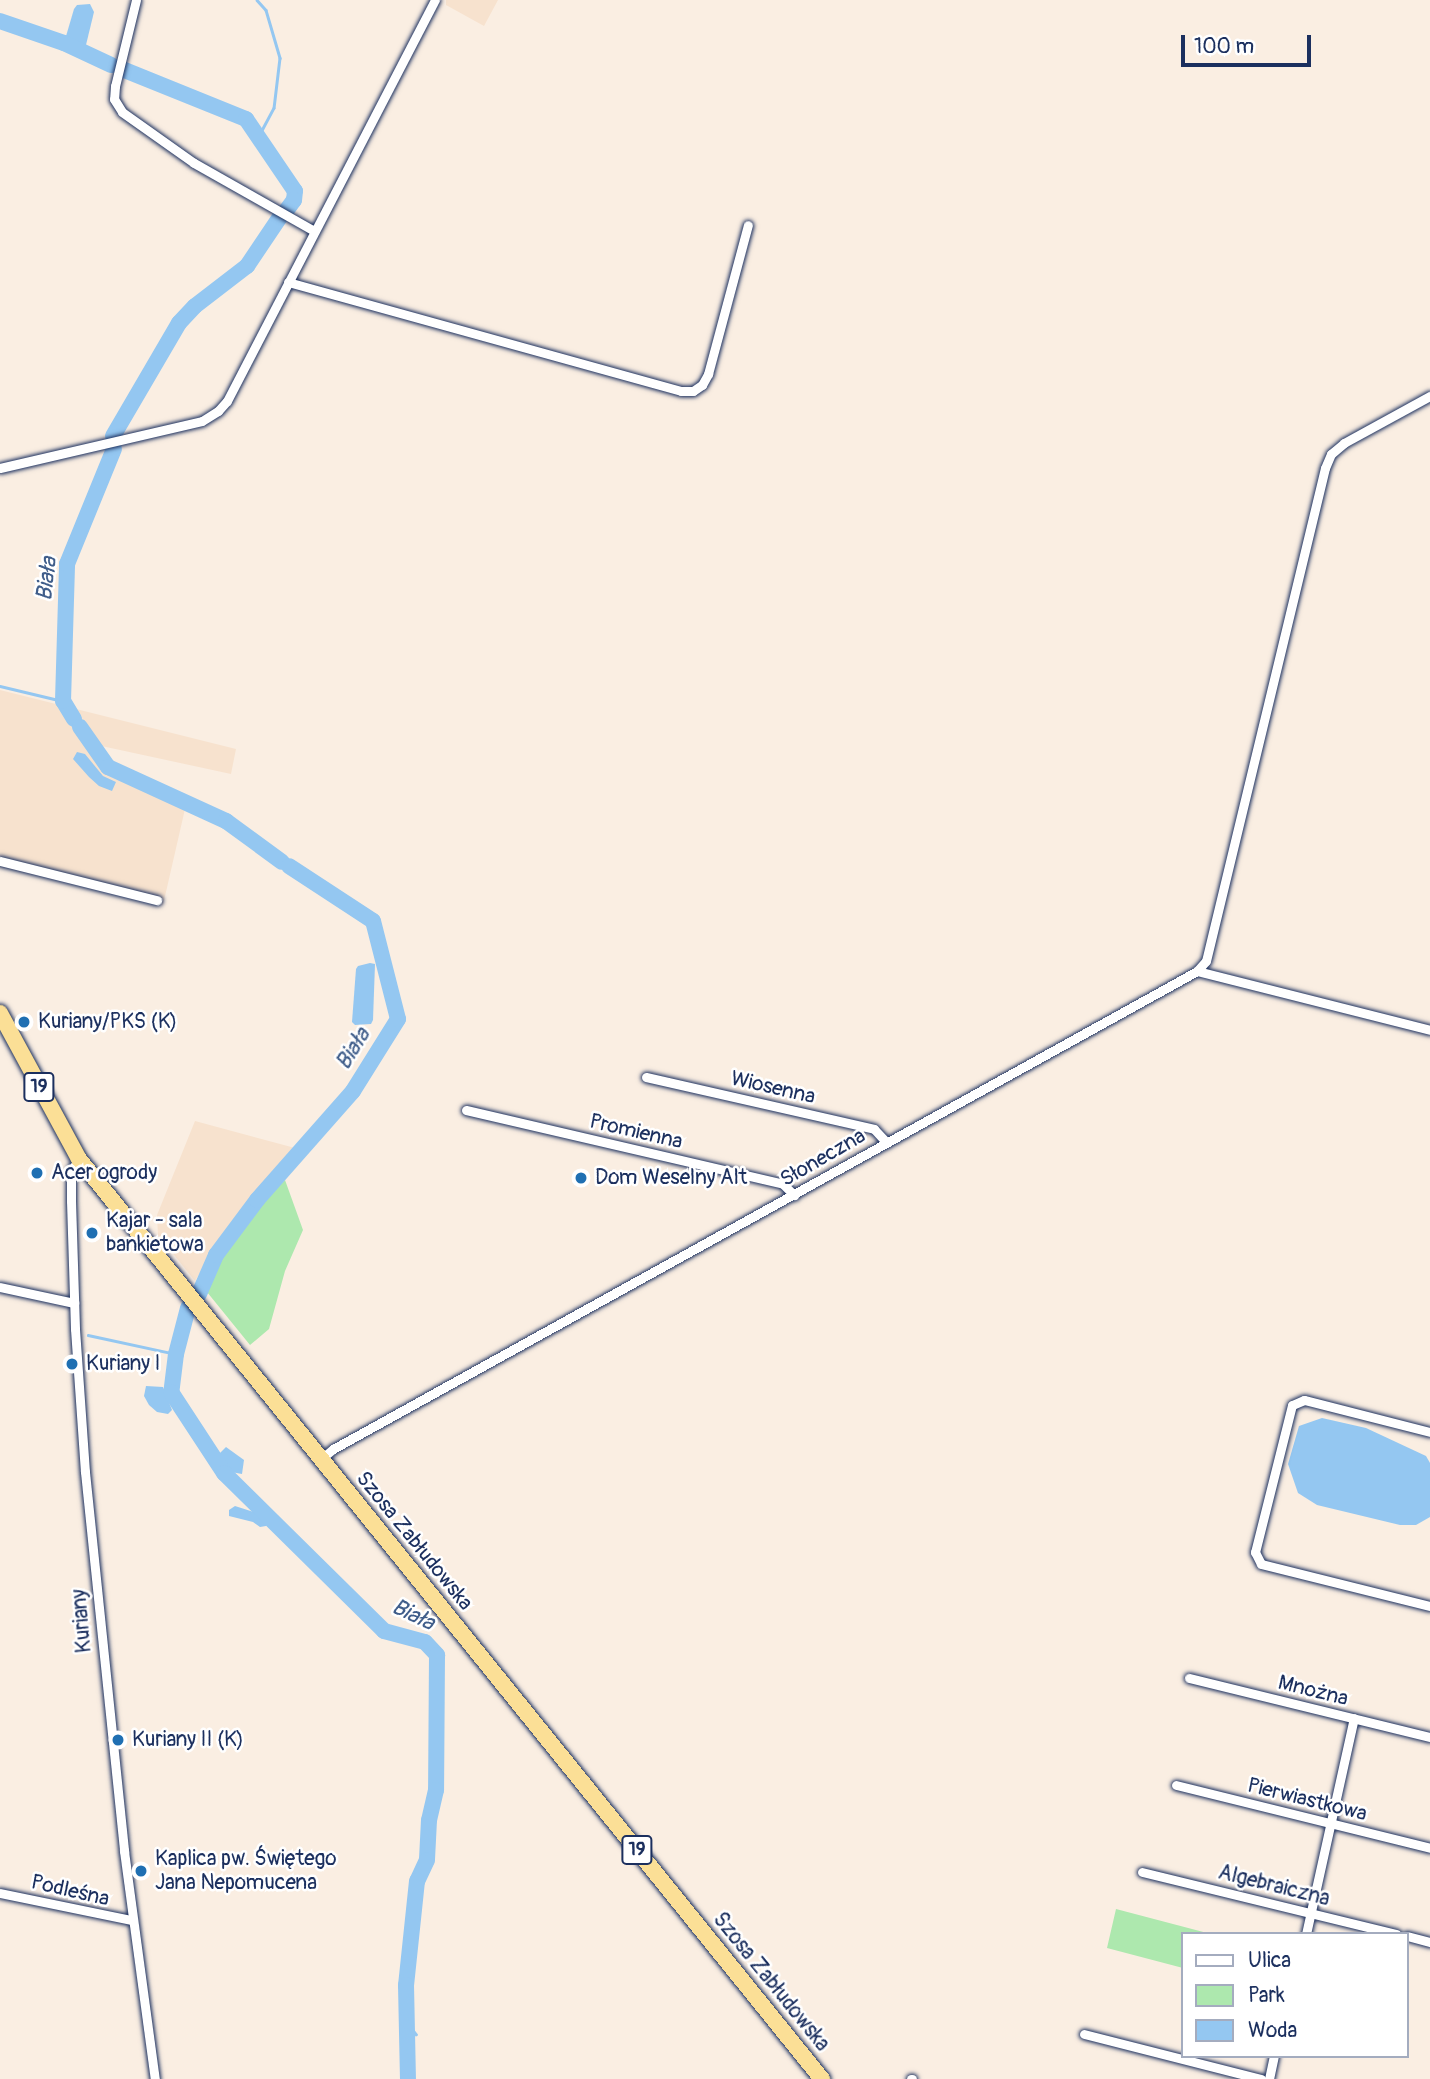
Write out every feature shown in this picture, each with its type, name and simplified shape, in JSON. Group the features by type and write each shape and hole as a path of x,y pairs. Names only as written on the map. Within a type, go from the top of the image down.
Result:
{"highway":[{"name":"Szosa Zabłudowska","path":"0,1013 79,1159 822,2079"}],"street":[{"path":"136,0 115,86 114,99 122,111 158,141 314,231"},
{"path":"0,468 202,421 218,411 227,401 435,0"},
{"path":"288,282 681,391 693,391 702,385 708,374 748,225"},
{"path":"1430,396 1344,443 1331,454 1325,468 1206,961 1197,971 1430,1030"},
{"path":"0,861 157,900"},
{"name":"Słoneczna","path":"321,1459 333,1449 1197,971"},
{"name":"Wiosenna","path":"646,1077 874,1129 886,1142"},
{"name":"Promienna","path":"467,1110 783,1184 794,1195"},
{"name":"Kuriany","path":"79,1159 71,1171 74,1303 85,1472 132,1920 155,2079"},
{"path":"0,1287 74,1303"},
{"path":"1430,1432 1304,1399 1292,1405 1255,1552 1261,1564 1430,1606"},
{"name":"Mnożna","path":"1189,1678 1430,1737"},
{"path":"1307,1932 1354,1718"},
{"name":"Pierwiastkowa","path":"1176,1785 1430,1848"},
{"name":"Algebraiczna","path":"1142,1872 1389,1932"},
{"name":"Podleśna","path":"0,1893 132,1920"},
{"path":"1409,1937 1430,1942"},
{"path":"1084,2034 1261,2079"},
{"path":"1269,2079 1274,2058"}],"shaded area":[{"path":"446,0 498,0 484,26 446,5"},
{"path":"0,690 236,749 231,774 83,742 106,772 185,809 163,905 0,867"},
{"path":"195,1121 295,1148 213,1251 195,1281 158,1235 157,1215"}],"green space":[{"path":"285,1180 303,1230 285,1271 269,1329 250,1345 207,1292 216,1262 253,1211"},
{"path":"1116,1909 1203,1932 1182,1932 1182,1968 1107,1948"}],"water":[{"path":"90,4 94,12 85,49 79,52 64,43 74,9 77,5"},
{"path":"77,752 85,754 103,776 116,782 112,791 99,786 89,777 73,759"},
{"path":"370,963 375,964 373,1020 371,1024 355,1025 352,1022 356,969"},
{"path":"146,1386 163,1387 172,1410 168,1414 157,1412 149,1405 144,1396"},
{"path":"1322,1418 1366,1428 1426,1456 1430,1463 1430,1517 1416,1525 1400,1525 1317,1505 1298,1493 1288,1464 1299,1426"},
{"path":"226,1447 244,1460 242,1474 231,1472 219,1454"},
{"path":"235,1506 257,1513 268,1522 266,1526 260,1527 253,1522 229,1516 229,1510"}],"waterway":[{"path":"257,0 266,10 280,58 274,108 259,136"},
{"name":"Biała","path":"0,21 64,43 111,65"},
{"name":"Biała","path":"122,69 246,119 295,191 294,200 286,211"},
{"name":"Biała","path":"113,436 179,323 195,306 247,266 280,217"},
{"name":"Biała","path":"74,719 63,701 67,564 114,449"},
{"path":"0,686 63,701"},
{"name":"Biała","path":"80,727 108,767 226,821 282,862"},
{"name":"Biała","path":"199,1294 216,1255 257,1200 353,1091 398,1019 373,921 289,866"},
{"name":"Biała","path":"188,1308 176,1354 171,1392 224,1473 384,1631 425,1642 437,1655 436,1790 429,1820 427,1860 417,1881 406,1985 408,2079"},
{"path":"88,1335 176,1354"},
{"name":"Biała","path":"405,2020 416,2034"}],"place":[{"name":"Kuriany/PKS (K)","path":"24,1022"},
{"name":"Acer ogrody","path":"37,1173"},
{"name":"Dom Weselny Alt","path":"581,1178"},
{"name":"Kajar - sala bankietowa","path":"92,1233"},
{"name":"Kuriany I","path":"72,1364"},
{"name":"Kuriany II (K)","path":"118,1740"},
{"name":"Kaplica pw. Świętego Jana Nepomucena","path":"141,1871"}]}
